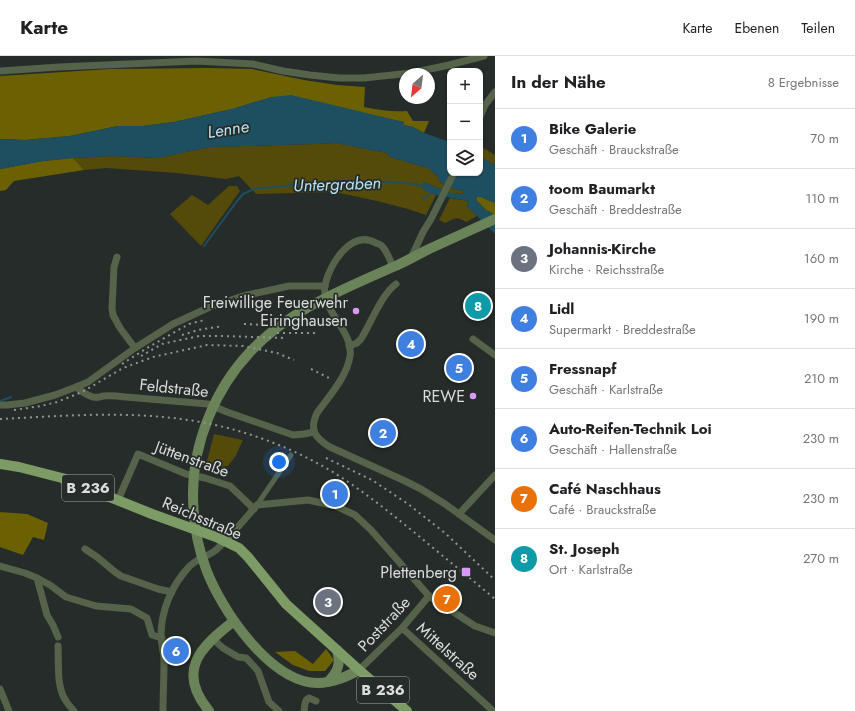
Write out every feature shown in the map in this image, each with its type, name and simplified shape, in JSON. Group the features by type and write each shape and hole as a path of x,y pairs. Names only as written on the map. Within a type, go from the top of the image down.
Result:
{"main road":[{"path":"359,670 339,680 328,682 310,683 302,680 274,665 244,635 234,621 218,595 206,570 195,521 193,493 195,468 204,431 220,392 234,370 250,351 273,330 325,297 495,219"},
{"name":"Reichsstraße","path":"0,464 19,467 62,478 226,541 239,548 286,604 407,711"},
{"path":"209,711 197,693 194,685 193,675 195,663 202,649 221,630 234,621"},
{"path":"328,682 339,665 337,650"}],"street":[{"path":"0,71 153,60 253,64 310,75 338,78 364,78 411,73 484,56"},
{"path":"483,110 495,92"},
{"path":"411,258 452,176"},
{"path":"393,267 382,246 366,240 353,242 334,262 325,286 325,296 346,336 350,354 347,368 343,376 314,419 314,432 320,441 330,447 405,481 427,493 460,514 495,540"},
{"path":"117,257 114,266 113,315 120,328 135,348"},
{"path":"349,346 361,340 382,301 391,287 396,284"},
{"path":"0,405 25,403 55,395 88,382 135,348 173,324 210,307 243,296 289,286 325,286"},
{"path":"473,339 495,355"},
{"name":"Feldstraße","path":"76,387 91,397 96,398 103,396 126,397 208,404 293,435 314,432"},
{"name":"Jüttenstraße","path":"118,500 138,454 186,474 230,486 256,507"},
{"path":"163,711 164,660 162,630 164,609 176,584 189,566 214,551 226,541 256,507 291,455"},
{"path":"460,514 495,475"},
{"path":"256,507 308,500 336,506 355,515 371,530 429,596 475,626 495,633"},
{"path":"85,549 121,576 158,589 172,592"},
{"path":"0,566 37,578 50,585 66,597 96,606 131,609 147,618 152,635 162,638"},
{"path":"37,578 47,615 58,637"},
{"name":"Poststraße","path":"359,670 402,628 429,596"},
{"name":"Mittelstraße","path":"402,628 493,711"},
{"path":"213,639 223,648 238,657 246,658 249,661 258,671 269,702 278,711"},
{"path":"58,646 61,692 66,702 74,711"},
{"path":"0,689 9,711"},
{"path":"304,711 305,701 307,699 310,698 316,701"}],"shaded area":[{"path":"110,69 252,69 304,80 337,85 365,87 364,107 407,111 413,121 429,121 424,133 413,127 403,125 404,122 272,97 232,109 174,122 143,126 118,126 70,136 25,140 0,139 0,76"},
{"path":"336,143 387,153 390,157 428,168 437,176 441,183 453,189 463,191 464,194 451,193 423,182 423,189 436,195 426,215 377,201 335,192 256,194 239,176 226,179 177,173 106,168 84,170 73,158 113,156 158,158 210,147"},
{"path":"483,148 495,155 495,165 483,159"},
{"path":"73,158 84,170 14,181 6,190 0,191 0,169 43,161"},
{"path":"229,186 237,186 240,191 201,246 170,214 192,195 208,205"},
{"path":"477,197 481,197 495,203 495,215 486,210 476,200"},
{"path":"450,198 468,201 467,206 477,216 466,222 463,220 453,219 445,223 439,220"},
{"path":"214,434 243,440 235,457 228,466 222,467 206,465"},
{"path":"0,512 27,514 48,523 44,540 33,537 23,555 0,547"},
{"path":"326,649 334,660 325,671 309,671 293,665 275,652 295,651 313,664"}],"water":[{"name":"Lenne","path":"291,95 404,122 403,125 413,127 424,133 447,141 447,176 483,176 483,159 495,165 495,203 481,197 477,197 476,200 486,210 495,215 495,234 467,206 468,201 436,195 422,189 423,182 451,193 464,194 463,191 453,189 441,183 437,176 428,168 390,157 387,153 336,143 210,147 158,158 113,156 73,158 43,161 0,169 0,139 25,140 70,136 118,126 143,126 174,122 232,109 272,97"}],"waterway":[{"name":"Untergraben","path":"204,246 243,194 254,189 341,181 391,182 415,184 425,187"},
{"path":"423,199 431,193 434,193"},
{"name":"Untergraben","path":"0,401 11,397"}],"railway":[{"path":"122,364 189,324 205,320"},
{"path":"244,324 283,326"},
{"path":"182,335 198,330 223,326"},
{"path":"277,333 319,333"},
{"path":"141,356 162,344 199,336 285,338"},
{"path":"14,410 57,402 82,392 123,368 153,357 207,345 243,346 277,353 294,360"},
{"path":"311,369 329,378"},
{"path":"0,419 90,415 136,415 201,422 221,426 261,438 300,454 336,474 369,496 495,599"},
{"path":"326,458 372,480 408,504 445,533 495,580"}],"place":[{"name":"St. Joseph","path":"478,306"},
{"name":"Freiwillige Feuerwehr Eiringhausen","path":"356,311"},
{"name":"Lidl","path":"411,344"},
{"name":"Fressnapf","path":"459,368"},
{"name":"REWE","path":"473,396"},
{"name":"toom Baumarkt","path":"383,433"},
{"name":"Bike Galerie","path":"335,494"},
{"name":"Plettenberg","path":"466,572"},
{"name":"Café Naschhaus","path":"447,599"},
{"name":"Johannis-Kirche","path":"328,602"},
{"name":"Auto-Reifen-Technik Loi","path":"176,651"}]}
